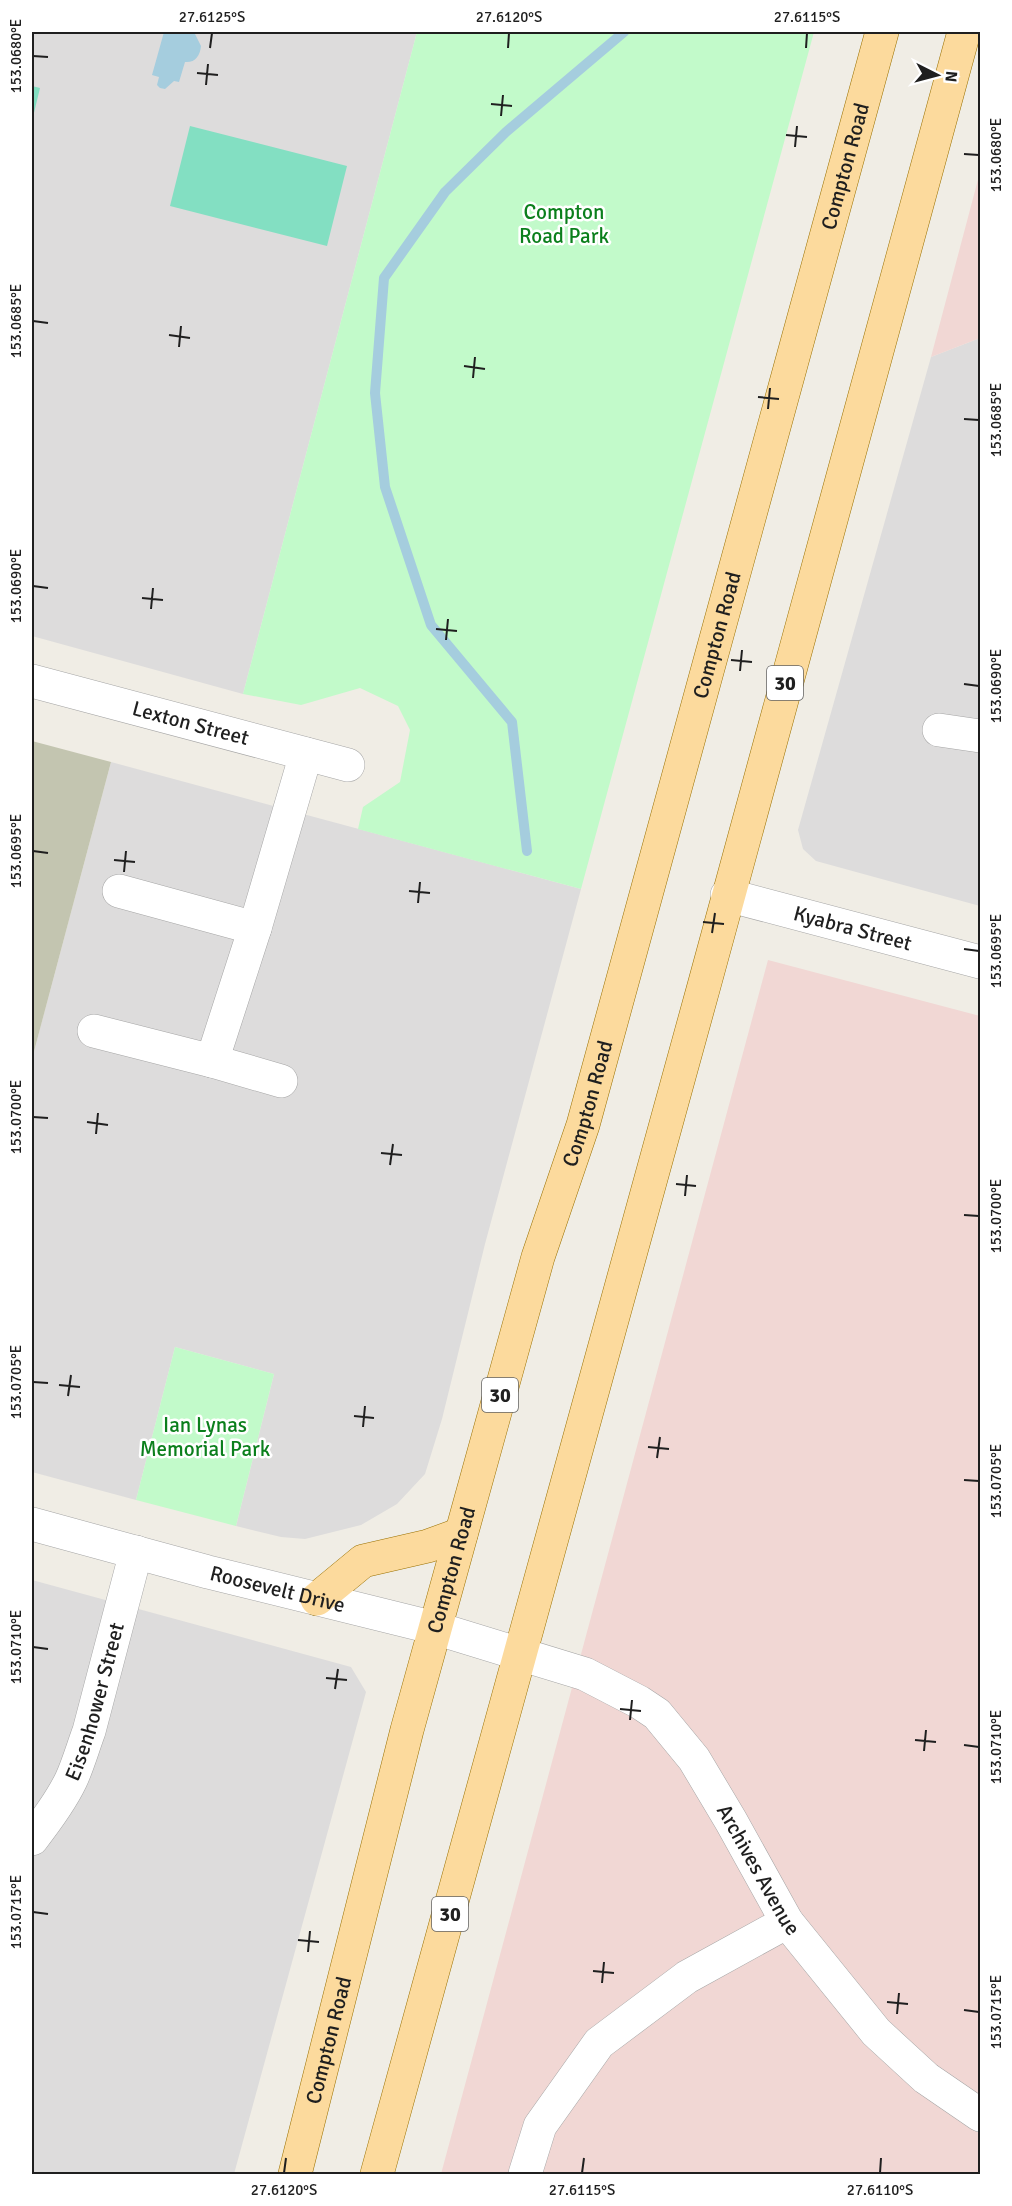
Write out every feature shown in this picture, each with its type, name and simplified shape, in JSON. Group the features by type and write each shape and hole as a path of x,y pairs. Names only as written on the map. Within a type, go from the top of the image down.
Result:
{"main road":[{"name":"Compton Road","path":"295,2175 407,1730 538,1257 583,1125 882,32"},
{"name":"30","path":"376,2175 522,1654 964,32"},
{"path":"317,1599 363,1561 428,1546 461,1534"}],"street":[{"name":"Lexton Street","path":"32,681 348,765"},
{"path":"939,730 981,736"},
{"path":"212,1061 255,928 306,754"},
{"path":"119,891 255,928"},
{"name":"Kyabra Street","path":"727,895 981,962"},
{"path":"94,1031 281,1081"},
{"name":"Roosevelt Drive","path":"32,1524 435,1628 522,1654"},
{"name":"Eisenhower Street","path":"32,1839 47,1820 71,1780 89,1731 136,1552"},
{"name":"Archives Avenue","path":"522,1654 598,1680 621,1691 657,1714 694,1759 787,1922 876,2032 926,2078 981,2115"},
{"path":"525,2175 540,2126 599,2043 687,1977 787,1922"}],"shaded area":[{"path":"32,32 417,32 243,694 32,636"},
{"path":"980,172 980,338 931,357"},
{"path":"980,338 980,906 816,861 803,849 798,830 931,357"},
{"path":"32,741 111,762 32,1059"},
{"path":"111,762 581,889 485,1244 442,1419 425,1474 397,1504 361,1525 305,1539 281,1537 236,1526 274,1374 175,1347 136,1500 32,1472 32,1059"},
{"path":"768,960 980,1016 980,2174 441,2174"},
{"path":"32,1580 351,1667 366,1692 234,2174 32,2174"}],"green space":[{"name":"Compton Road Park","path":"417,32 814,32 581,889 358,829 363,807 400,782 410,730 398,706 360,688 301,705 243,694"},
{"path":"32,86 40,88 32,121"},
{"path":"190,126 347,166 327,246 170,206"},
{"name":"Ian Lynas Memorial Park","path":"175,1347 274,1374 236,1526 136,1500"}],"water":[{"path":"164,32 194,32 201,46 196,58 185,62 179,82 174,81 165,89 157,85 159,77 152,75"}],"waterway":[{"path":"527,851 512,722 431,625 385,487 375,393 384,278 445,192 506,132 624,32"}]}
